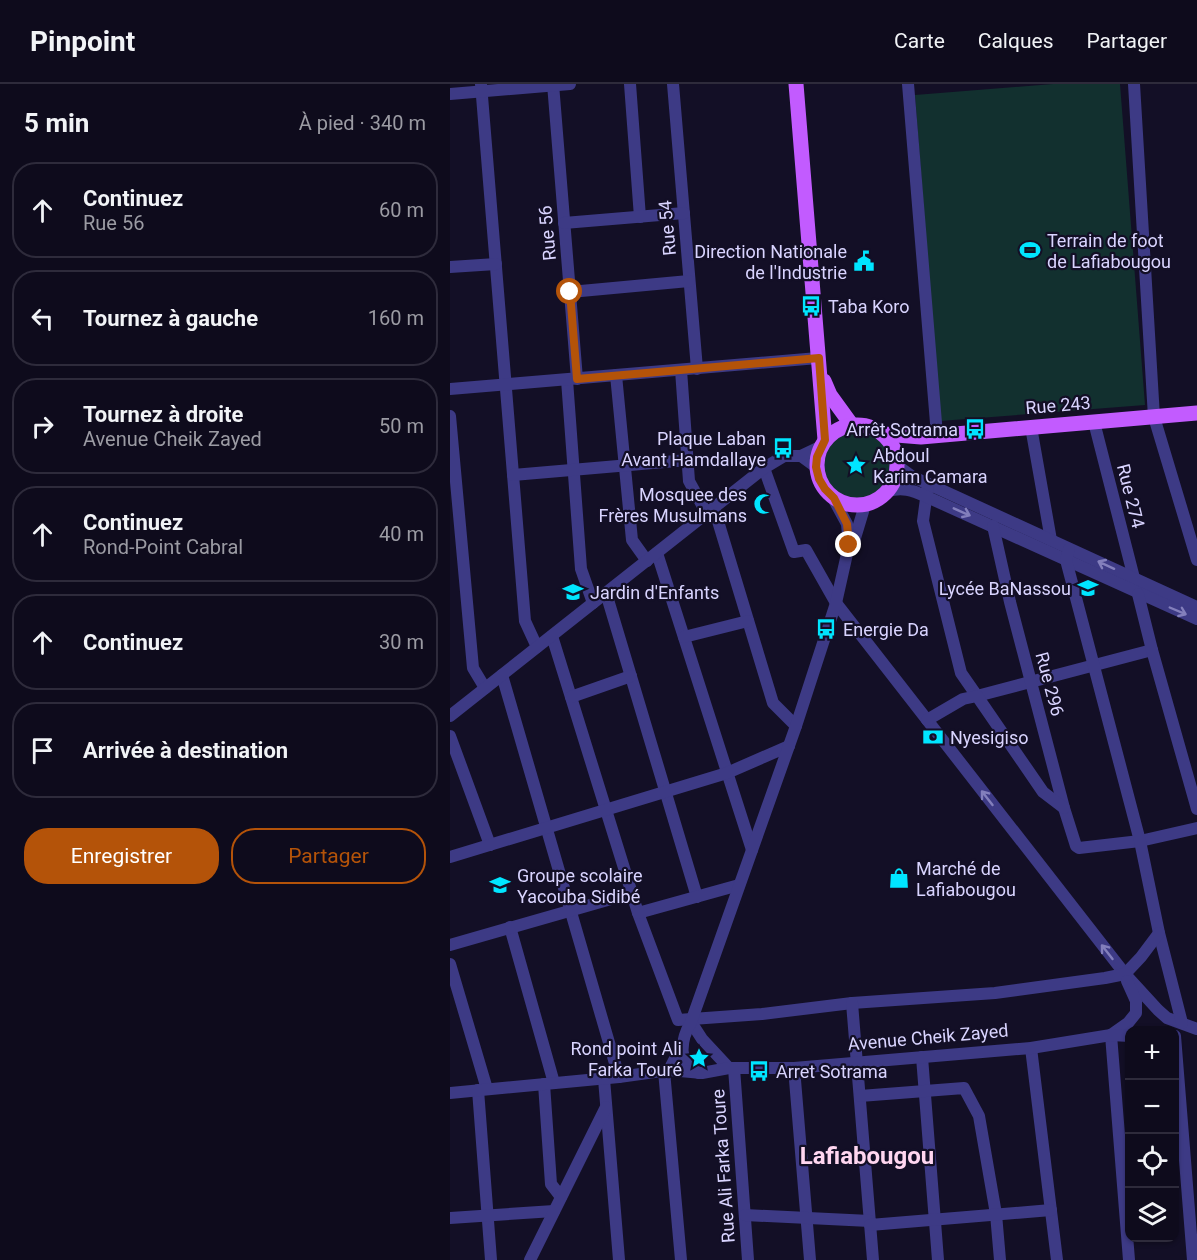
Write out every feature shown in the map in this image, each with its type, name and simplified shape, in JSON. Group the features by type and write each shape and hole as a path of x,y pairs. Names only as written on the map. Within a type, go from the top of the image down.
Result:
{"main road":[{"path":"796,84 819,365 823,443 816,467 822,484 834,498 848,504 865,505 877,500 893,484 904,452 929,436"},
{"path":"819,365 830,395 851,424"},
{"name":"Rue 243","path":"884,434 929,436 1197,413"},
{"path":"823,443 836,429 851,424 874,427 891,441 898,464"}],"street":[{"path":"450,94 481,88 570,84"},
{"path":"630,84 640,217"},
{"name":"Rue 54","path":"673,84 697,369"},
{"path":"908,84 929,436"},
{"path":"1134,84 1154,417 1197,560"},
{"name":"Rue 56","path":"553,85 570,292 574,470 581,569 593,603"},
{"path":"481,88 525,621 537,647"},
{"path":"564,223 684,213"},
{"path":"450,267 496,264"},
{"path":"570,292 689,281"},
{"path":"450,389 681,370 819,365"},
{"path":"681,370 689,481 711,511 773,703 796,726"},
{"path":"616,375 632,540 647,561"},
{"path":"450,416 473,668 485,688"},
{"name":"Rue 274","path":"1094,422 1134,578"},
{"path":"1031,427 1051,540"},
{"path":"450,716 764,468 784,456 801,456 823,443"},
{"path":"801,456 816,467"},
{"path":"513,475 688,460"},
{"path":"898,464 926,490 993,526 1134,578 1197,607"},
{"path":"764,468 794,552 806,550 836,603 1125,974 1167,1018 1197,1031"},
{"path":"926,490 923,521 961,673 1043,792 1064,808"},
{"path":"888,491 926,490 1051,540 1067,554 1138,594 1197,619"},
{"path":"834,498 847,524 849,545 840,590"},
{"path":"681,1260 667,1071 691,1021 796,726 865,505"},
{"name":"Rue 296","path":"993,526 1031,682 1075,843 1079,848 1140,841"},
{"path":"657,553 752,850"},
{"path":"1067,554 1092,666 1140,841 1159,933 1182,1023"},
{"path":"606,593 697,897"},
{"path":"1138,594 1197,809"},
{"path":"684,637 748,621"},
{"path":"552,636 638,913 676,1017 681,1021 852,1003 995,993 1125,974 1142,957 1159,933"},
{"path":"927,720 963,699 1152,650"},
{"path":"502,675 619,1077"},
{"path":"571,697 631,676"},
{"path":"450,736 490,845"},
{"path":"450,857 727,773 789,746"},
{"path":"1140,841 1197,828"},
{"path":"638,913 739,885"},
{"path":"450,945 632,892"},
{"path":"510,927 549,1084 550,1184 561,1197"},
{"path":"450,964 482,1090 490,1260"},
{"path":"1125,974 1136,1001 1136,1013 1128,1023 1111,1035 1129,1260"},
{"path":"852,1003 873,1260"},
{"path":"682,1043 684,1059 689,1066 696,1072 704,1073 712,1069 714,1061 691,1021"},
{"path":"1179,1035 1197,1031"},
{"name":"Avenue Cheik Zayed","path":"450,1093 667,1071 704,1073 731,1068 794,1068 1031,1048 1111,1035 1125,1036"},
{"path":"682,1043 691,1036 706,1044 731,1068"},
{"path":"1031,1048 1057,1260"},
{"path":"922,1057 938,1260"},
{"name":"Rue Ali Farka Toure","path":"731,1068 748,1260"},
{"path":"794,1068 810,1260"},
{"path":"604,1078 619,1260"},
{"path":"1179,1080 1193,1260"},
{"path":"860,1096 964,1088 979,1116 996,1214 1000,1260"},
{"path":"534,1257 554,1210 606,1106"},
{"path":"745,1215 870,1223 1051,1209"},
{"path":"450,1218 554,1210"}],"green space":[{"name":"Terrain de foot de Lafiabougou","path":"1053,84 1120,84 1145,405 940,421 915,95"},
{"path":"857,432 869,435 880,442 887,453 890,465 887,477 880,488 869,495 857,498 845,495 834,488 827,477 824,465 827,453 834,442 845,435"}],"place":[{"name":"Terrain de foot de Lafiabougou","path":"1030,250"},
{"name":"Direction Nationale de l'Industrie","path":"864,261"},
{"name":"Taba Koro","path":"811,306"},
{"name":"Arrêt Sotrama","path":"975,429"},
{"name":"Plaque Laban Avant Hamdallaye","path":"783,448"},
{"name":"Abdoul Karim Camara","path":"856,465"},
{"name":"Mosquee des Frères Musulmans","path":"764,504"},
{"name":"Lycée BaNassou","path":"1088,588"},
{"name":"Jardin d'Enfants","path":"573,592"},
{"name":"Energie Da","path":"826,629"},
{"name":"Nyesigiso","path":"933,737"},
{"name":"Marché de Lafiabougou","path":"899,878"},
{"name":"Groupe scolaire Yacouba Sidibé","path":"500,885"},
{"name":"Rond point Ali Farka Touré","path":"699,1058"},
{"name":"Arret Sotrama","path":"759,1071"}],"district":[{"name":"Lafiabougou","path":"867,1156"}],"route":[{"path":"570,292 577,379 819,358 825,440 820,447 816,467 819,479 834,498 847,524 849,545"}]}
